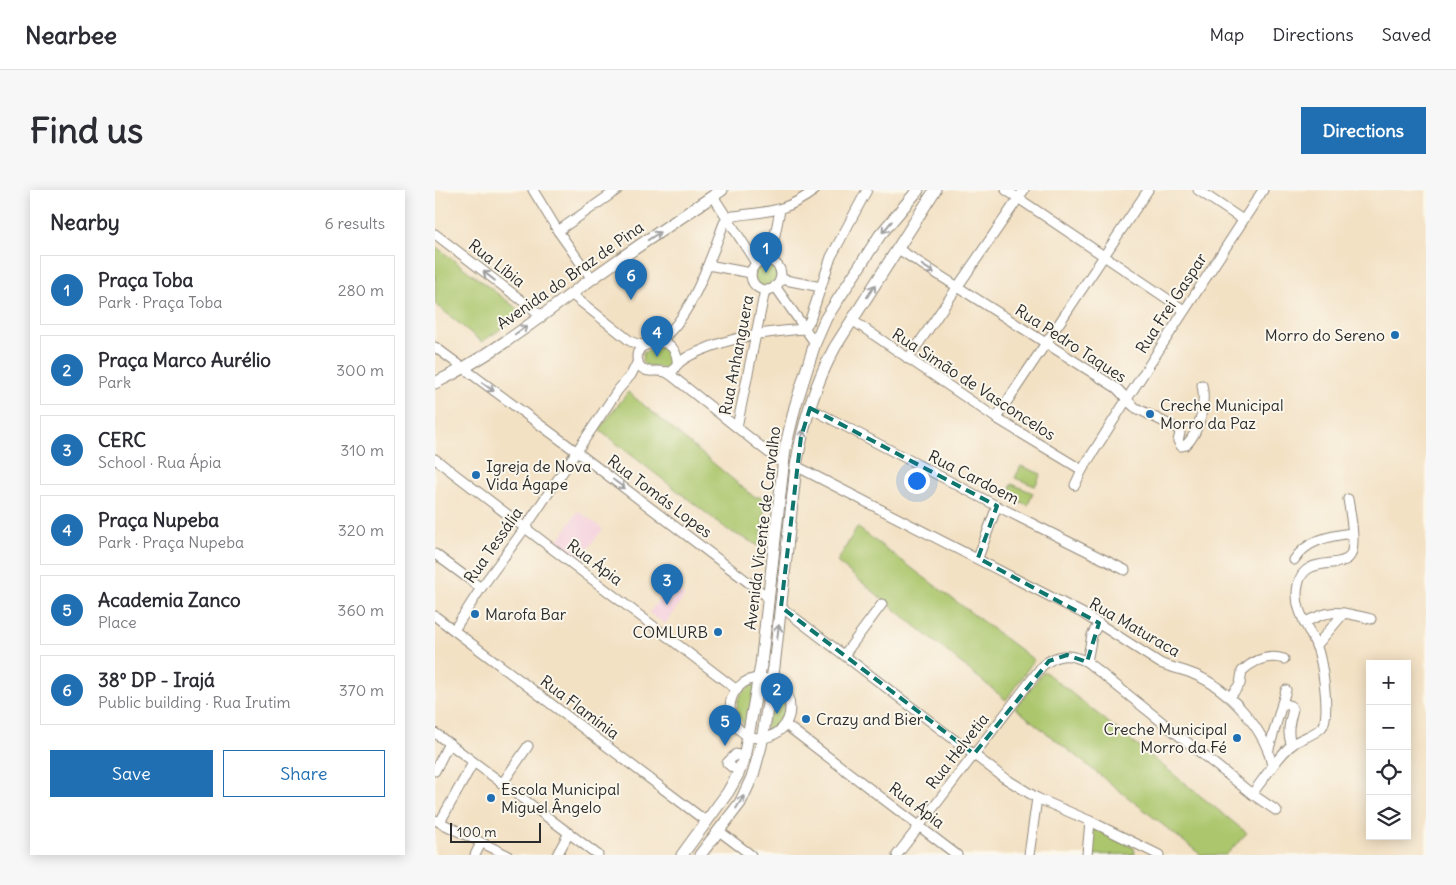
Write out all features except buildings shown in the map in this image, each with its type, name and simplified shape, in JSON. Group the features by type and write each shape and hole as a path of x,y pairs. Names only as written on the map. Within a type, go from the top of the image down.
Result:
{"main road":[{"name":"Avenida Vicente de Carvalho","path":"682,855 728,792 744,758 759,679 783,464 790,425 815,343 831,309 864,258 887,226 918,190"},
{"name":"Avenida Vicente de Carvalho","path":"700,855 734,812 748,788 763,738 781,607 796,466 801,437 810,408 827,360 935,190"},
{"name":"Avenida do Braz de Pina","path":"435,382 463,369 717,193"}],"street":[{"path":"533,190 558,231 592,279"},
{"path":"558,231 617,190"},
{"path":"637,358 641,348 657,342 672,330 689,304 708,265 724,223 728,218 780,210 815,190"},
{"path":"804,329 810,320 836,247 867,190"},
{"path":"1006,190 1184,310"},
{"path":"908,359 1024,190"},
{"path":"996,418 1148,190"},
{"path":"1198,190 1243,220"},
{"name":"Rua Frei Gaspar","path":"1075,486 1082,470 1127,399 1263,190"},
{"path":"717,193 728,218 756,263"},
{"path":"770,260 780,210"},
{"name":"Rua Líbia","path":"435,234 541,316"},
{"name":"Rua Pedro Taques","path":"898,249 1046,345 1115,387 1136,408 1178,430 1181,446 1184,446 1191,440 1201,414 1204,402 1202,385"},
{"path":"815,343 804,329 778,282 779,267 770,260 764,260 756,263 751,272 754,284 765,290 778,282 821,287"},
{"path":"708,265 751,272"},
{"name":"Rua Anhanguera","path":"737,427 765,290"},
{"path":"571,294 630,340 637,344 647,345"},
{"name":"Rua Simão de Vasconcelos","path":"851,320 996,418 1082,470"},
{"path":"630,340 642,368 649,371 671,372 683,360 726,341 757,334 804,329"},
{"path":"672,330 670,339 677,360 675,374 679,381"},
{"path":"657,342 665,343 684,355 694,354"},
{"name":"Rua Tomás Lopes","path":"435,347 769,598"},
{"name":"Rua Tessália","path":"627,381 637,358"},
{"name":"Rua Tessália","path":"454,630 618,390 637,374 649,371"},
{"path":"666,372 783,464"},
{"name":"Rua Cardoem","path":"810,408 997,506 1125,570"},
{"name":"Rua Ápia","path":"435,459 737,690"},
{"name":"Rua Maturaca","path":"796,466 978,558 1099,623 1160,663 1193,674 1230,698 1248,718 1269,752 1272,767"},
{"path":"1252,794 1272,767 1292,745 1321,729 1325,721 1326,706 1321,662 1316,646 1299,610 1297,597 1298,583 1301,575 1309,569 1317,565 1346,560 1350,556 1352,532 1348,499"},
{"path":"978,558 997,506"},
{"path":"1294,560 1308,544 1352,532"},
{"path":"435,554 481,588"},
{"path":"844,655 882,604"},
{"path":"781,607 1003,777 1037,798 1091,821 1157,854"},
{"path":"1304,623 1326,613 1344,613 1371,619"},
{"path":"1316,646 1344,613"},
{"name":"Rua Flamínia","path":"435,616 707,822"},
{"path":"1099,623 1093,635 1087,662 1252,794 1277,811"},
{"name":"Rua Helvetia","path":"897,855 918,825 1042,666 1058,657 1067,655 1075,656 1087,662"},
{"path":"1230,698 1240,684 1242,671 1254,662 1269,657 1284,659"},
{"path":"759,679 778,684 788,696 791,711 786,725 780,732 763,738 749,736 742,732 732,720 730,704 737,690 743,684 759,679"},
{"path":"1269,752 1286,690"},
{"path":"1282,703 1291,706 1293,709 1288,730 1292,745"},
{"name":"Rua Ápia","path":"786,725 957,855"},
{"path":"435,733 598,855"},
{"path":"435,771 449,743"},
{"path":"502,784 528,746"},
{"path":"733,768 727,762 736,754 744,758"},
{"path":"473,763 438,821 507,855"},
{"path":"1029,855 1037,798"},
{"path":"1087,855 1091,821"},
{"path":"719,831 751,855"},
{"path":"557,855 569,833"},
{"path":"475,855 481,843"},
{"path":"1145,855 1157,854"}],"highlighted area":[{"path":"810,408 997,506 978,558 1099,623 1087,662 1067,655 1049,661 974,754 781,607 801,437"}],"shaded area":[{"path":"578,511 603,529 577,562 555,545"},
{"path":"669,585 685,596 665,624 649,613"}],"green space":[{"path":"435,246 519,310 518,317 482,342 435,304"},
{"path":"766,262 774,266 778,274 774,282 766,286 758,282 754,274 758,266"},
{"path":"656,347 669,351 673,357 672,365 665,368 645,365 642,362 643,353"},
{"path":"628,392 754,497 765,497 761,547 728,530 599,430"},
{"path":"1021,466 1041,474 1035,486 1015,478"},
{"path":"1012,484 1033,493 1028,505 1007,496"},
{"path":"857,527 1034,660 1006,700 837,562"},
{"path":"1044,671 1247,833 1226,855 1201,855 1015,708"},
{"path":"756,684 747,730 739,716 737,703 743,692"},
{"path":"774,687 783,696 786,708 784,720 776,729 765,734"},
{"path":"1097,829 1134,848 1135,854 1088,855 1090,832"}],"place":[{"name":"Praça Toba","path":"766,273"},
{"name":"38º DP - Irajá","path":"631,300"},
{"name":"Morro do Sereno","path":"1395,335"},
{"name":"Praça Nupeba","path":"657,357"},
{"name":"Creche Municipal Morro da Paz","path":"1150,414"},
{"name":"Igreja de Nova Vida Ágape","path":"476,475"},
{"name":"CERC","path":"667,605"},
{"name":"Marofa Bar","path":"475,614"},
{"name":"COMLURB","path":"718,632"},
{"name":"Praça Marco Aurélio","path":"777,714"},
{"name":"Crazy and Bier","path":"806,719"},
{"name":"Creche Municipal Morro da Fé","path":"1237,738"},
{"name":"Academia Zanco","path":"725,746"},
{"name":"Escola Municipal Miguel Ângelo","path":"491,798"}]}
